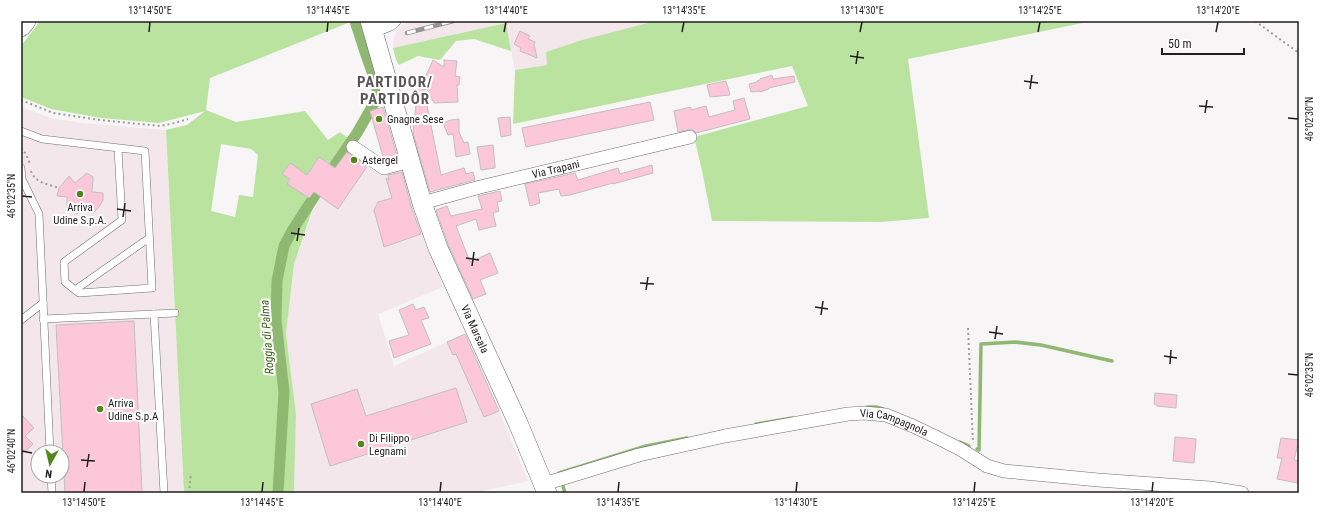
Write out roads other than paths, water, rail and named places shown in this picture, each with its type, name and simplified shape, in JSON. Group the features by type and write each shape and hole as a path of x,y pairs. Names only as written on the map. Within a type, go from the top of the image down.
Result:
{"street":[{"path":"21,27 26,21"},
{"path":"372,26 390,24 394,21"},
{"name":"Via Marsala","path":"372,26 422,203 438,248 518,423 545,489"},
{"name":"Via Trapani","path":"422,203 480,187 690,137"},
{"path":"353,146 384,168 410,161"},
{"name":"Via Campagnola","path":"545,489 639,455 725,436 848,414 864,413 886,415 913,426 973,457 987,466 1004,471 1098,480 1210,488 1242,493"}],"lane":[{"path":"21,131 42,139 145,151 152,288 80,293 65,282 64,262 122,220 118,149"},
{"path":"21,168 22,179 39,214 50,444"},
{"path":"75,290 149,238"},
{"path":"21,320 43,304"},
{"path":"43,319 175,313"},
{"path":"154,314 164,493"}],"waterway":[{"path":"335,165 357,133 378,94 376,83 355,21"},
{"name":"Roggia di Palma","path":"278,493 284,392 276,321 277,281 284,246 319,189"},
{"path":"977,449 979,450 981,344 1015,342 1041,345 1112,361"},
{"path":"867,407 883,409"},
{"path":"756,424 792,418"},
{"path":"559,475 559,473 646,446 687,438"},
{"path":"960,442 969,446"},
{"path":"563,486 565,493"}],"railway":[{"path":"407,33 453,21"}],"place":[{"name":"Gnagne Sese","path":"379,119"},
{"name":"Astergel","path":"354,160"},
{"name":"Arriva Udine S.p.A.","path":"80,194"},
{"name":"Arriva Udine S.p.A","path":"100,409"},
{"name":"Di Filippo Legnami","path":"361,444"}],"district":[{"name":"PARTIDOR/ PARTIDÔR","path":"395,90"}]}
